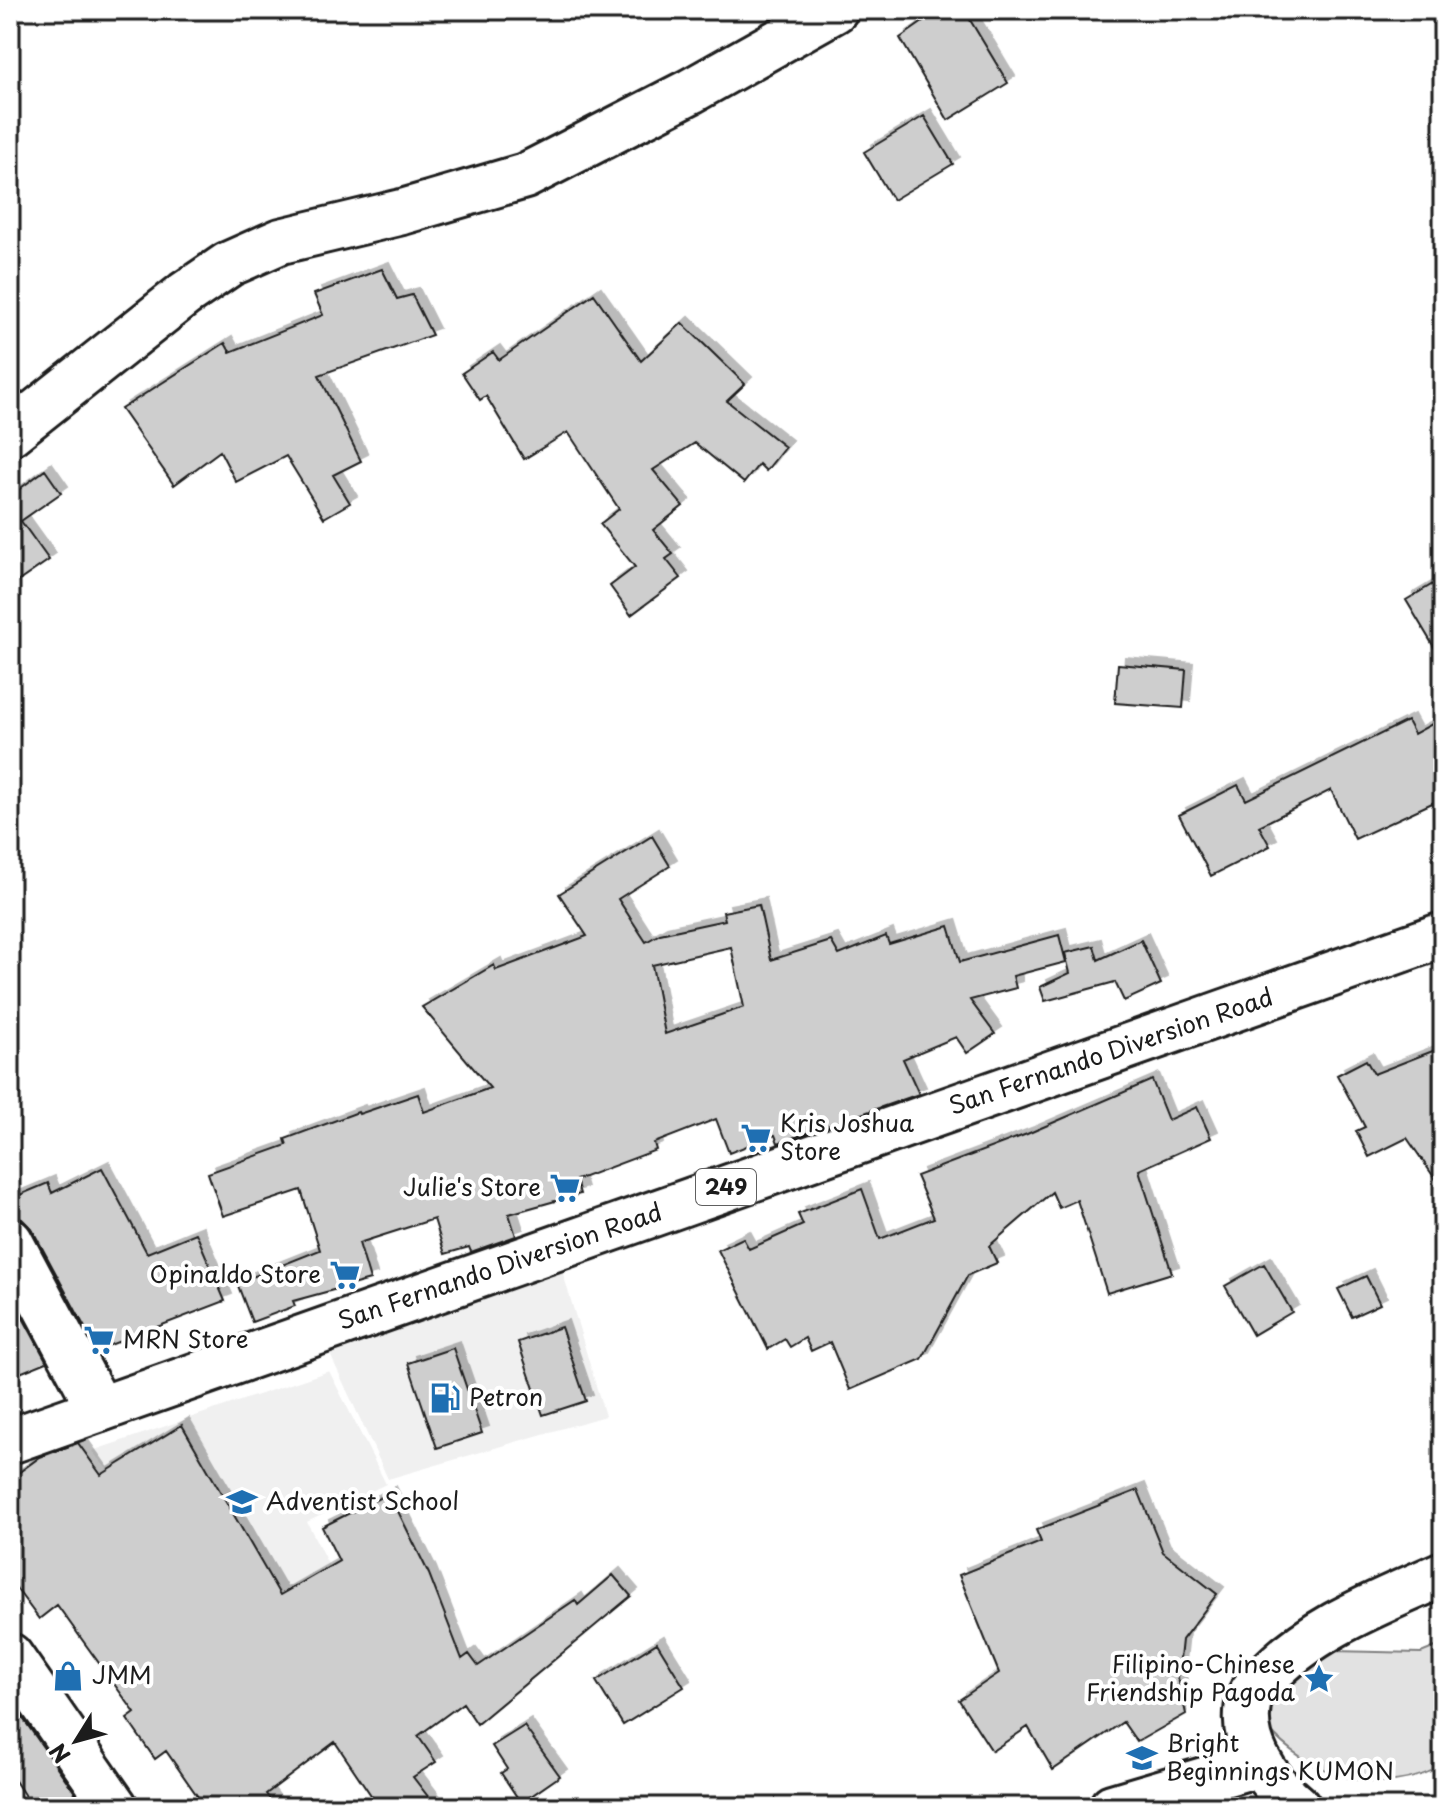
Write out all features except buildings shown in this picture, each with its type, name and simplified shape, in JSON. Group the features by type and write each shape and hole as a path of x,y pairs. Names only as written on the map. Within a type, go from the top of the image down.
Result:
{"main road":[{"path":"10,433 185,294 229,264 281,241 402,212 525,176 691,91 835,10"},
{"name":"San Fernando Diversion Road","path":"10,1441 1443,935"},
{"path":"10,1241 100,1409"},
{"path":"1298,1807 1258,1764 1248,1729 1250,1694 1284,1657 1324,1630 1443,1574"},
{"path":"10,1656 115,1807"},
{"path":"1112,1807 1258,1764"}],"shaded area":[{"path":"562,1270 605,1416 388,1479 329,1352"},
{"name":"Adventist School","path":"329,1371 386,1484 307,1522 359,1627 272,1646 149,1520 92,1451"},
{"path":"1443,1644 1443,1765 1395,1781 1347,1777 1302,1758 1265,1725 1266,1700 1282,1675 1333,1651 1421,1653"}],"place":[{"name":"Kris Joshua Store","path":"756,1138"},
{"name":"Julie's Store","path":"565,1188"},
{"name":"Opinaldo Store","path":"345,1275"},
{"name":"MRN Store","path":"99,1340"},
{"name":"Petron","path":"445,1398"},
{"name":"Adventist School","path":"242,1502"},
{"name":"JMM","path":"68,1676"},
{"name":"Filipino-Chinese Friendship Pagoda","path":"1319,1679"},
{"name":"Bright Beginnings KUMON","path":"1142,1758"}]}
